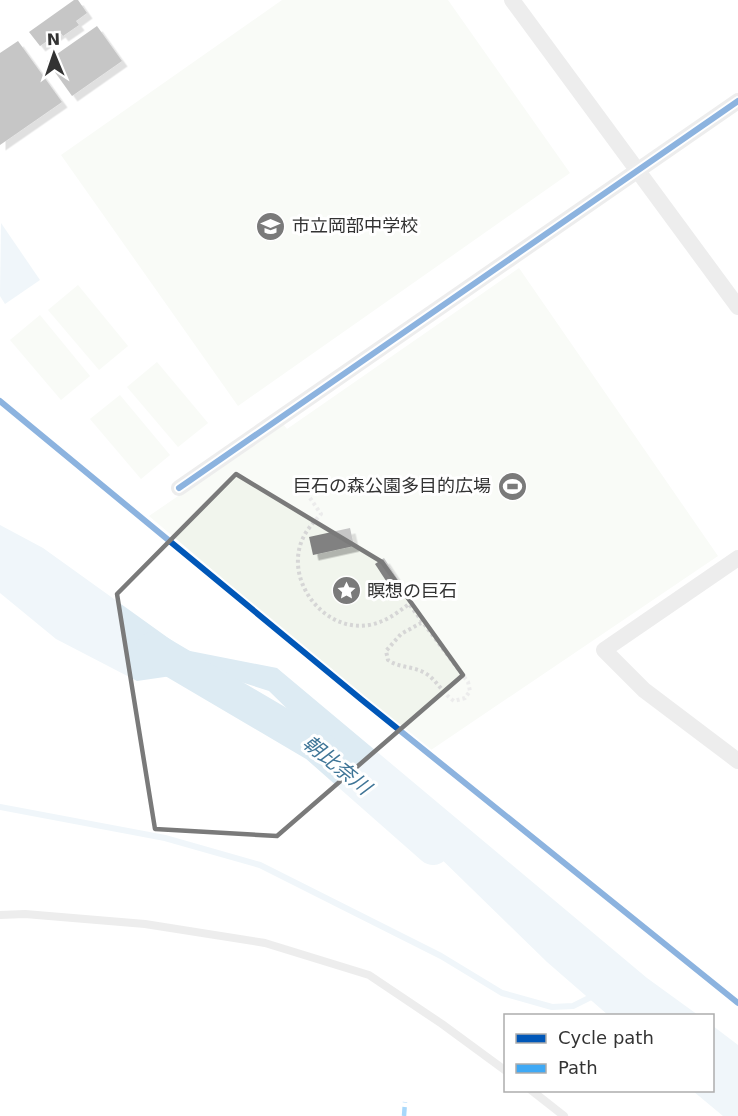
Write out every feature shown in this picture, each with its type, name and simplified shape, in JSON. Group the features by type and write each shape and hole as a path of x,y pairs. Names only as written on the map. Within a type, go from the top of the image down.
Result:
{"street":[{"path":"512,0 738,307"},
{"path":"179,488 442,308 635,170 738,100"},
{"path":"738,558 604,650 644,690 738,761"}],"lane":[{"path":"0,915 25,914 145,924 266,943 286,949 369,975 504,1070"},
{"path":"534,1092 564,1116"}],"path":[{"path":"310,498 321,514 304,536 298,553 299,574 304,591 322,612 342,623 367,626 390,619 409,604 421,623 468,682 470,691 465,698 453,701 427,674 396,665 388,660 386,651 391,643 421,623"}],"highlighted area":[{"path":"236,474 382,562 463,675 277,836 155,829 117,594"}],"shaded area":[{"path":"282,0 448,0 570,173 238,406 61,155"},
{"path":"1,223 40,280 5,304 0,296"},
{"path":"519,268 718,556 431,750 378,710 149,516 283,424 287,429"},
{"path":"78,285 128,346 99,370 48,310"},
{"path":"40,315 90,376 61,400 10,340"},
{"path":"157,362 208,423 178,447 127,387"},
{"path":"120,395 170,455 141,479 90,419"},
{"path":"0,525 43,548 185,650 277,668 647,978 697,1014 607,1014 547,962 269,691 206,671 137,681 56,639 0,593"},
{"path":"714,1027 738,1045 738,1116 723,1116 694,1092 714,1092"}],"building":[{"path":"74,0 78,0 87,13 76,21 79,25 63,36 60,32 40,46 29,32"},
{"path":"97,26 122,61 72,96 47,61"},
{"path":"18,41 62,102 0,145 0,53"},
{"path":"350,528 354,546 313,555 309,537"},
{"path":"384,558 399,581 390,587 375,564"}],"waterway":[{"name":"朝比奈川","path":"153,649 316,745 433,848"},
{"path":"0,807 165,838 260,865 441,956 502,993 552,1007 573,1006 595,995"}],"marked path":[{"path":"404,1116 405,1102"}],"cycle path":[{"path":"179,488 738,101"},
{"path":"0,401 362,700 738,1003"}],"place":[{"name":"市立岡部中学校","path":"271,226"},
{"name":"巨石の森公園多目的広場","path":"512,486"},
{"name":"瞑想の巨石","path":"346,591"}]}
